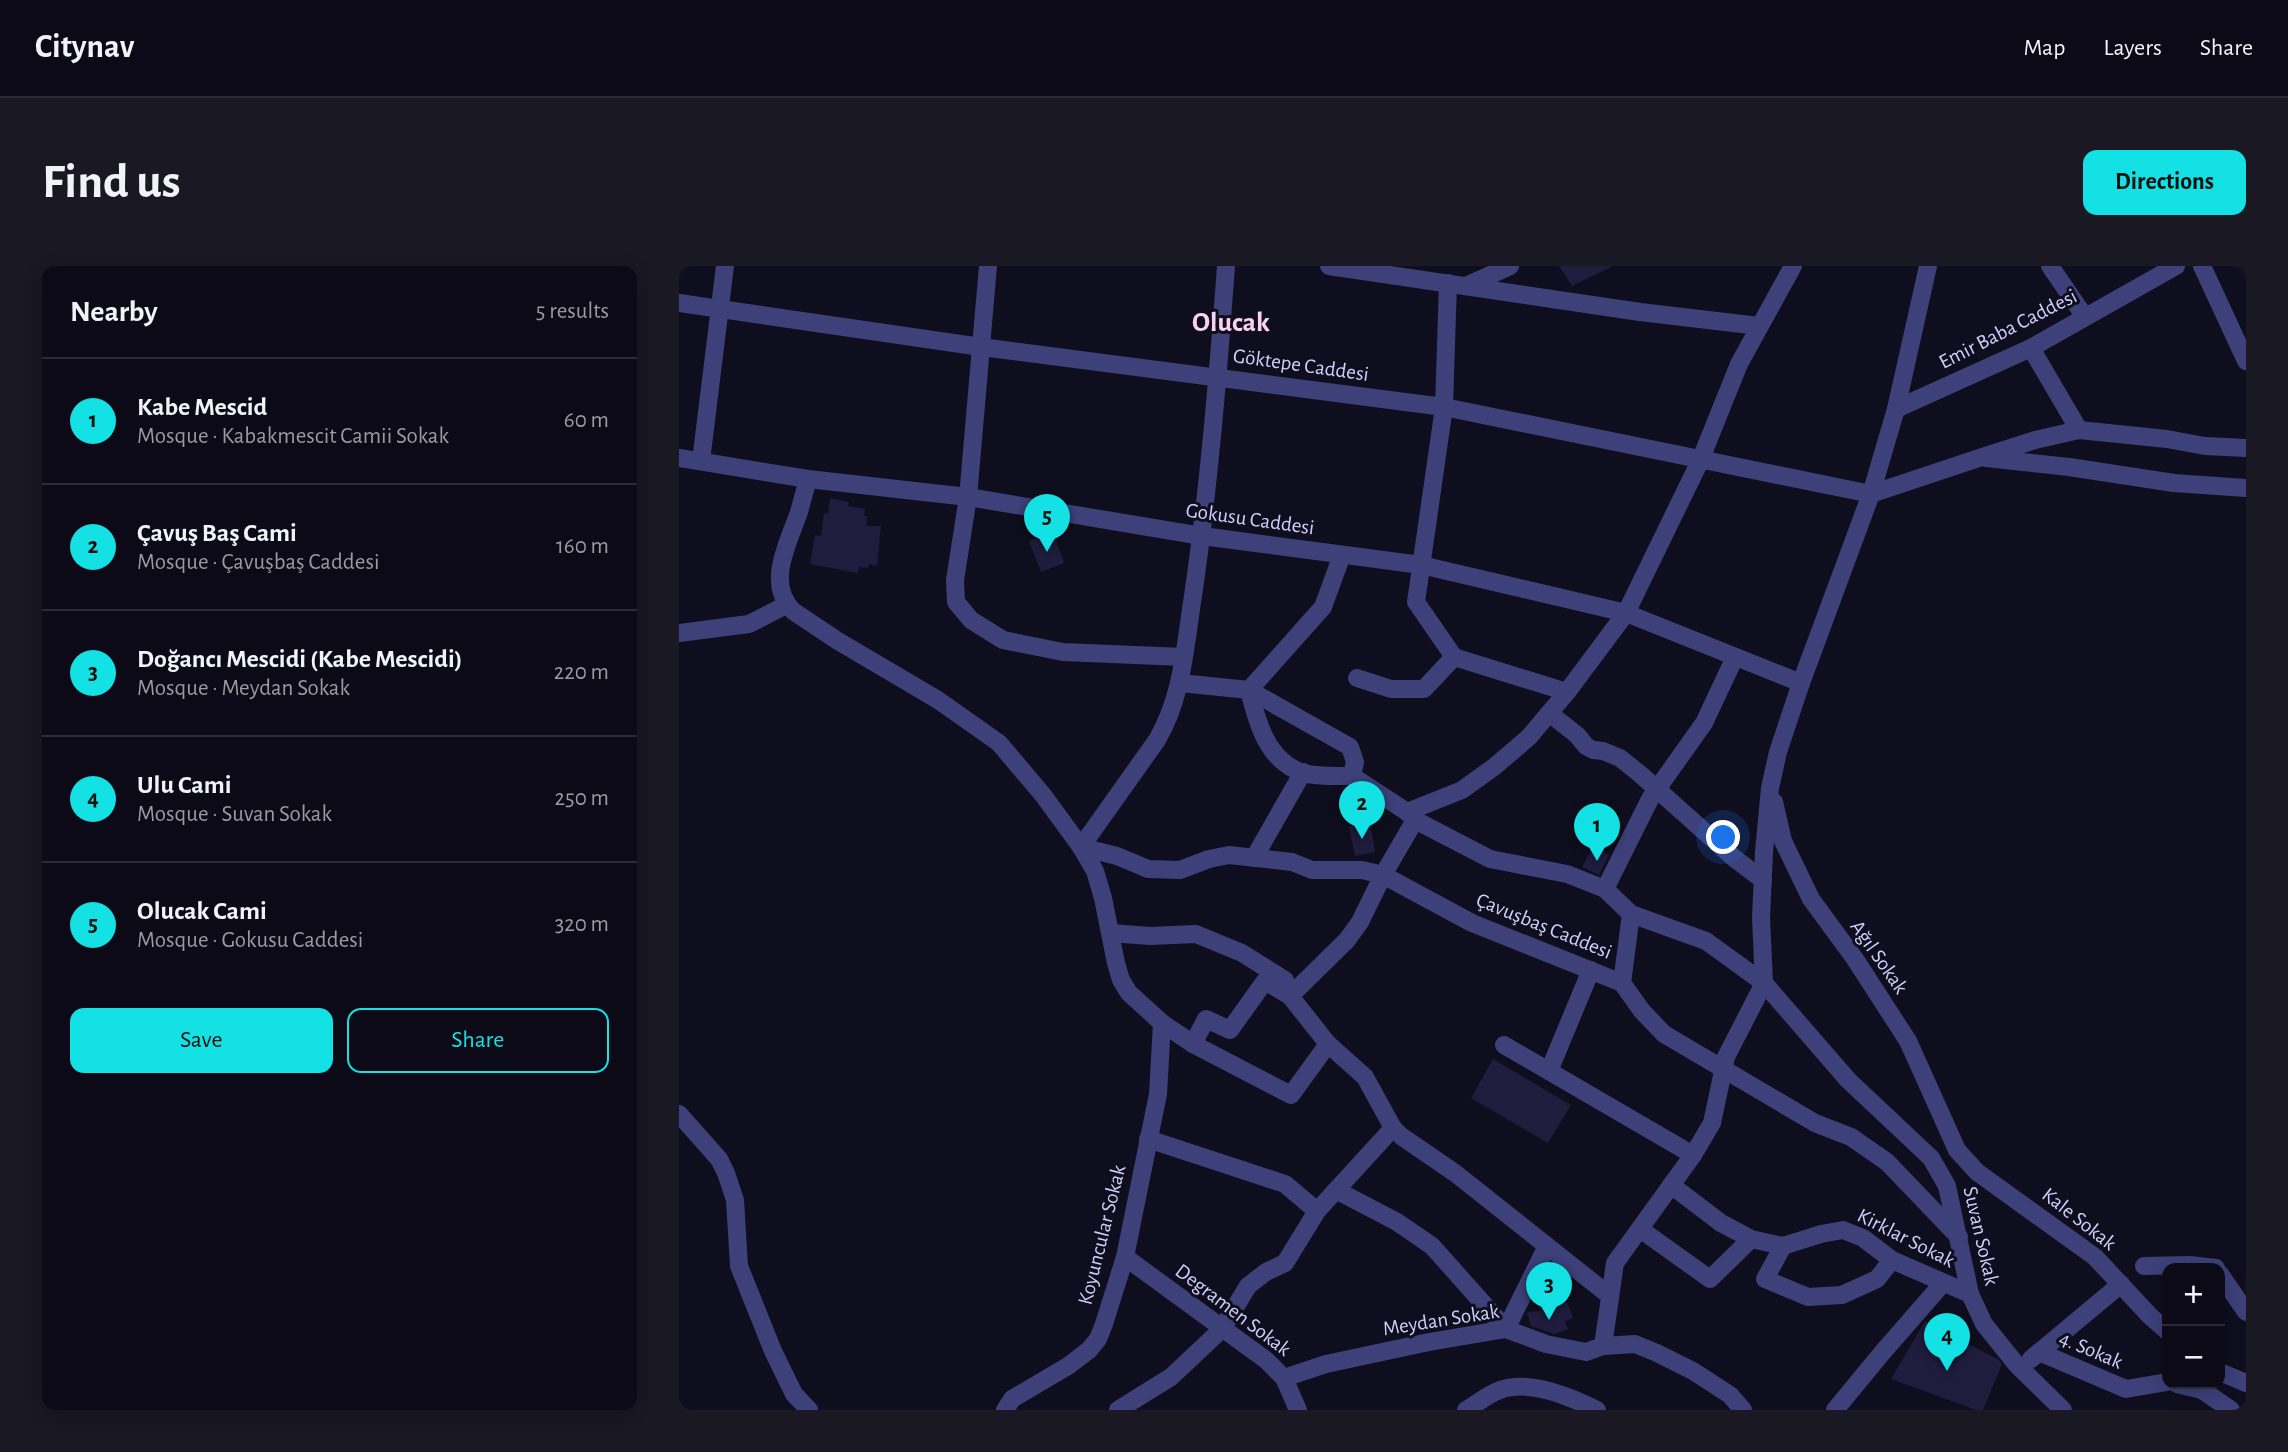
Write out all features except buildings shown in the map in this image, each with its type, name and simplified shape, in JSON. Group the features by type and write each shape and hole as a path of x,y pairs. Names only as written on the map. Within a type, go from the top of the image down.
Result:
{"street":[{"path":"701,461 725,266"},
{"path":"988,266 968,497 955,580 956,602 971,620 1003,640 1063,652 1183,657"},
{"path":"1081,848 1157,740 1168,721 1180,683 1202,536 1226,266"},
{"path":"1329,266 1640,312 1759,326"},
{"path":"1457,284 1510,266"},
{"path":"1294,992 1347,940 1360,922 1411,816 1462,790 1529,737 1567,692 1626,613 1700,461 1739,364 1793,266"},
{"path":"1603,1346 1615,1263 1693,1155 1712,1123 1726,1057 1764,983 1761,918 1763,880 1770,788 1778,752 1871,494 1896,409 1929,266"},
{"path":"2050,266 2085,317"},
{"name":"Emir Baba Caddesi","path":"1896,409 2031,348 2176,266"},
{"path":"2202,266 2246,361"},
{"path":"1457,284 1444,407 1416,602 1454,657 1567,692"},
{"name":"Göktepe Caddesi","path":"679,303 981,347 1444,407 1871,494"},
{"path":"2031,348 2079,430"},
{"path":"1871,494 2035,440 2079,430 2167,439 2205,446 2246,448"},
{"name":"Gokusu Caddesi","path":"679,458 808,479 968,497 1202,536 1421,565 1626,613 1801,683"},
{"path":"1979,458 2069,467 2174,484 2246,488"},
{"path":"808,479 781,562 782,593 786,605 838,641 938,700 999,743 1043,795 1095,871 1116,963 1121,980 1129,993 1162,1023 1192,1044 1291,1095 1328,1044"},
{"path":"1249,690 1323,607 1342,555"},
{"path":"679,633 749,624 786,605"},
{"path":"1357,678 1391,690 1424,690 1454,657"},
{"path":"1605,889 1657,788 1704,723 1735,657"},
{"path":"1180,683 1249,690 1350,747 1355,762 1352,776"},
{"path":"1249,690 1255,717 1273,753 1303,772 1352,776 1411,816 1490,859 1567,874 1605,889 1631,914 1622,983"},
{"path":"1549,713 1577,735 1586,746 1620,758 1763,880"},
{"path":"1254,858 1303,772"},
{"name":"Ağıl Sokak","path":"1770,788 1783,841 1811,899 1855,959 1907,1041 1957,1150"},
{"name":"Çavuşbaş Caddesi","path":"1081,848 1117,856 1148,869 1180,870 1229,855 1292,862 1312,870 1363,870 1384,875 1472,923 1622,983 1643,1012 1664,1034 1815,1123 1851,1137 1887,1162 1959,1237"},
{"name":"Suvan Sokak","path":"1631,914 1706,941 1764,983 1848,1080 1931,1158 1947,1186 1970,1294 1984,1324 2020,1367 2063,1410"},
{"path":"1111,933 1150,936 1196,934 1242,953 1294,992 1328,1044 1365,1077 1393,1128 1401,1136 1455,1173 1610,1296"},
{"path":"1549,1071 1591,971"},
{"path":"1192,1044 1206,1019 1230,1030 1265,981 1294,992"},
{"name":"Koyuncular Sokak","path":"1005,1410 1012,1399 1068,1366 1089,1350 1098,1339 1125,1257 1158,1094 1162,1023"},
{"path":"1504,1045 1693,1155"},
{"path":"679,1114 719,1159 726,1173 735,1200 739,1266 794,1394 809,1410"},
{"path":"1118,1410 1171,1377 1222,1329 1248,1286 1266,1272 1285,1263 1317,1211 1393,1128"},
{"path":"1148,1139 1285,1184 1317,1211"},
{"path":"1936,1167 1957,1150"},
{"name":"Kale Sokak","path":"1957,1150 1977,1172 2095,1257 2162,1327"},
{"name":"Kirklar Sokak","path":"1671,1185 1721,1223 1751,1239 1783,1246 1843,1230 1863,1238 1892,1260 1970,1294"},
{"path":"1336,1190 1397,1222 1432,1246 1506,1329 1547,1246"},
{"path":"1640,1228 1710,1279 1751,1239"},
{"path":"1783,1246 1765,1279 1808,1297 1842,1295 1877,1279 1892,1260"},
{"name":"Degramen Sokak","path":"1125,1257 1266,1360 1284,1378 1292,1408"},
{"path":"2144,1266 2162,1266"},
{"path":"2225,1281 2246,1312"},
{"path":"1835,1410 1943,1283"},
{"path":"2020,1367 2121,1284"},
{"name":"Meydan Sokak","path":"1284,1378 1326,1364 1506,1329 1546,1344 1586,1352 1603,1346 1635,1344 1693,1371 1730,1395 1743,1410"},
{"name":"4. Sokak","path":"2039,1352 2126,1389 2162,1383"},
{"path":"2216,1398 2232,1377"},
{"path":"1476,1407 1500,1390 1521,1387 1546,1390 1575,1399 1596,1410"},
{"path":"2199,1389 2231,1410"}],"place":[{"name":"Olucak Cami","path":"1047,552"},
{"name":"Çavuş Baş Cami","path":"1362,839"},
{"name":"Kabe Mescid","path":"1597,861"},
{"name":"Doğancı Mescidi (Kabe Mescidi)","path":"1549,1320"},
{"name":"Ulu Cami","path":"1947,1371"}],"district":[{"name":"Olucak","path":"1231,323"}]}
